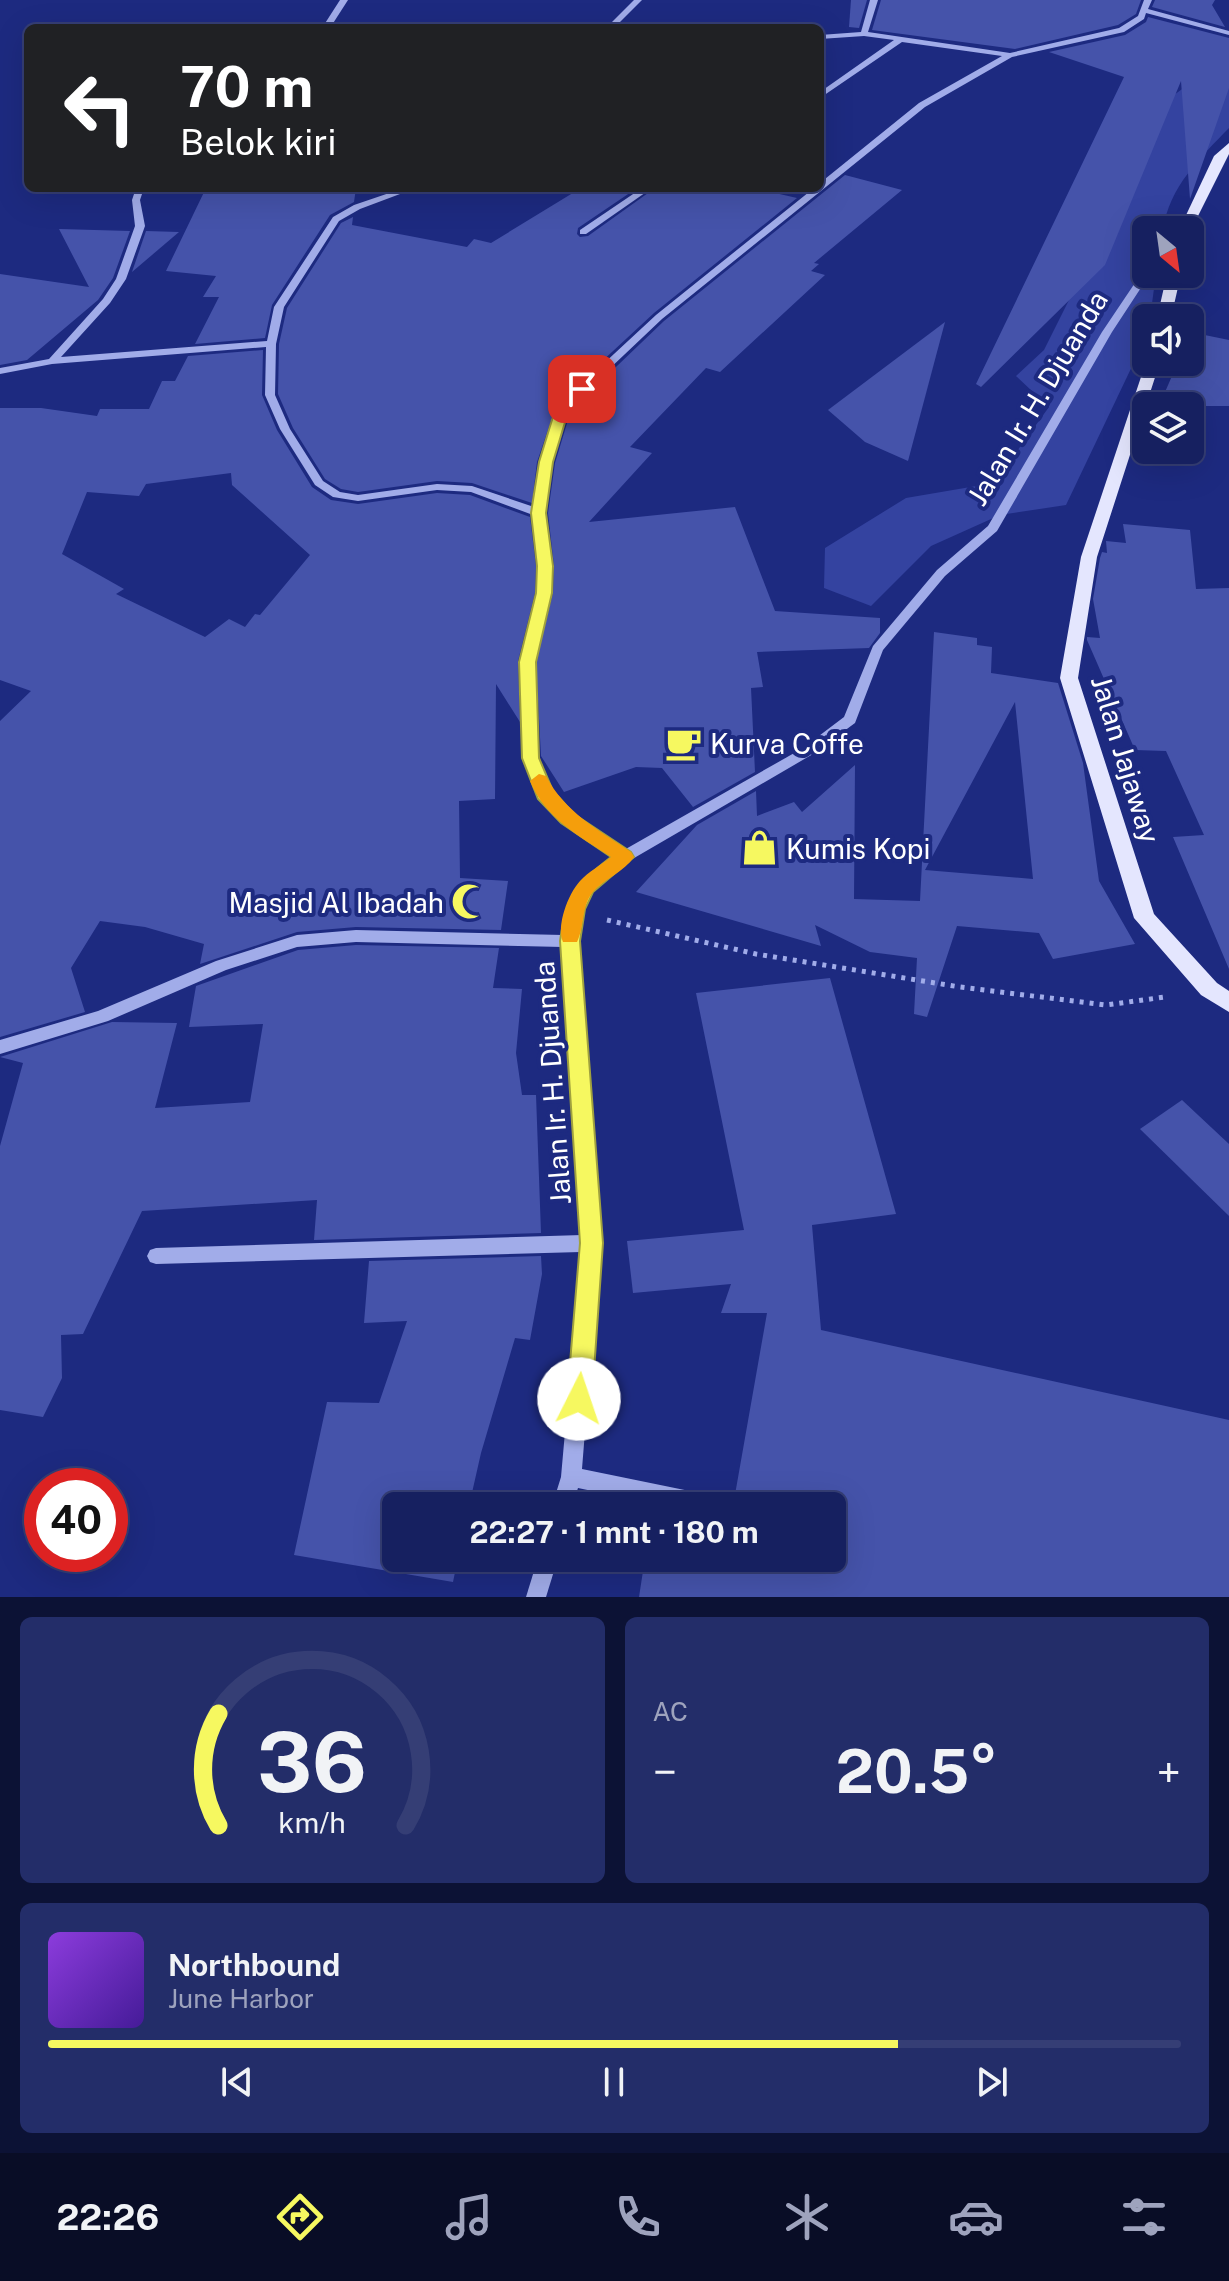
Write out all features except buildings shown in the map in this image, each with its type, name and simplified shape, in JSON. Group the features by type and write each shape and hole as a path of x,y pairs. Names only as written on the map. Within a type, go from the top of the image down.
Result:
{"main road":[{"path":"1192,216 1220,156 1229,147"},
{"name":"Jalan Jajaway","path":"1148,376 1089,557 1069,678 1145,918 1209,989 1229,1003"}],"street":[{"path":"329,24 344,0"},
{"path":"614,24 638,0"},
{"path":"864,34 874,0"},
{"path":"824,185 922,105 1010,55 1121,30 1141,17 1148,0"},
{"path":"1143,10 1229,33"},
{"path":"824,37 864,34 1010,55"},
{"path":"824,93 899,40"},
{"path":"52,361 107,301 121,279 140,226 136,200 139,192"},
{"path":"400,192 357,207 336,219 279,307 271,344 270,395 285,429 327,491 358,498 437,487 472,489 539,513"},
{"path":"583,232 642,192"},
{"path":"624,857 567,819 545,794 531,758 527,662 544,593 545,566 539,513 546,462 563,407 659,317 815,192"},
{"name":"Jalan Ir. H. Djuanda","path":"566,1492 571,1477 591,1243 570,941 574,912 586,887 624,857 808,751 850,720 877,649 941,573 993,528 1107,332 1136,288"},
{"path":"0,371 52,361 271,344"},
{"path":"0,1047 102,1016 221,965 297,941 356,936 570,941"},
{"path":"156,1256 591,1243"},
{"path":"571,1477 645,1492"},
{"path":"536,1597 544,1572"}],"path":[{"path":"574,912 756,954 1078,1003 1106,1005 1209,989"}],"shaded area":[{"path":"1199,77 1229,83 1229,128 1187,174 1166,216 1132,216 1132,288 1154,288 1152,304 1132,304 1132,366 1066,505 1000,515 931,546 871,606 824,588 825,548 906,498 994,483 1049,407 1016,376 1044,350 1075,288 1153,110"}],"slow traffic":[{"path":"539,781 545,794 567,819 624,857 586,887 575,909 570,937"}],"place":[{"name":"Kurva Coffe","path":"684,743"},
{"name":"Kumis Kopi","path":"760,848"},
{"name":"Masjid Al Ibadah","path":"470,902"}],"route":[{"path":"579,1399 591,1243 570,941 575,909 586,887 624,857 567,819 545,794 531,758 527,662 544,593 545,566 539,513 546,462 563,407 582,389"}]}
